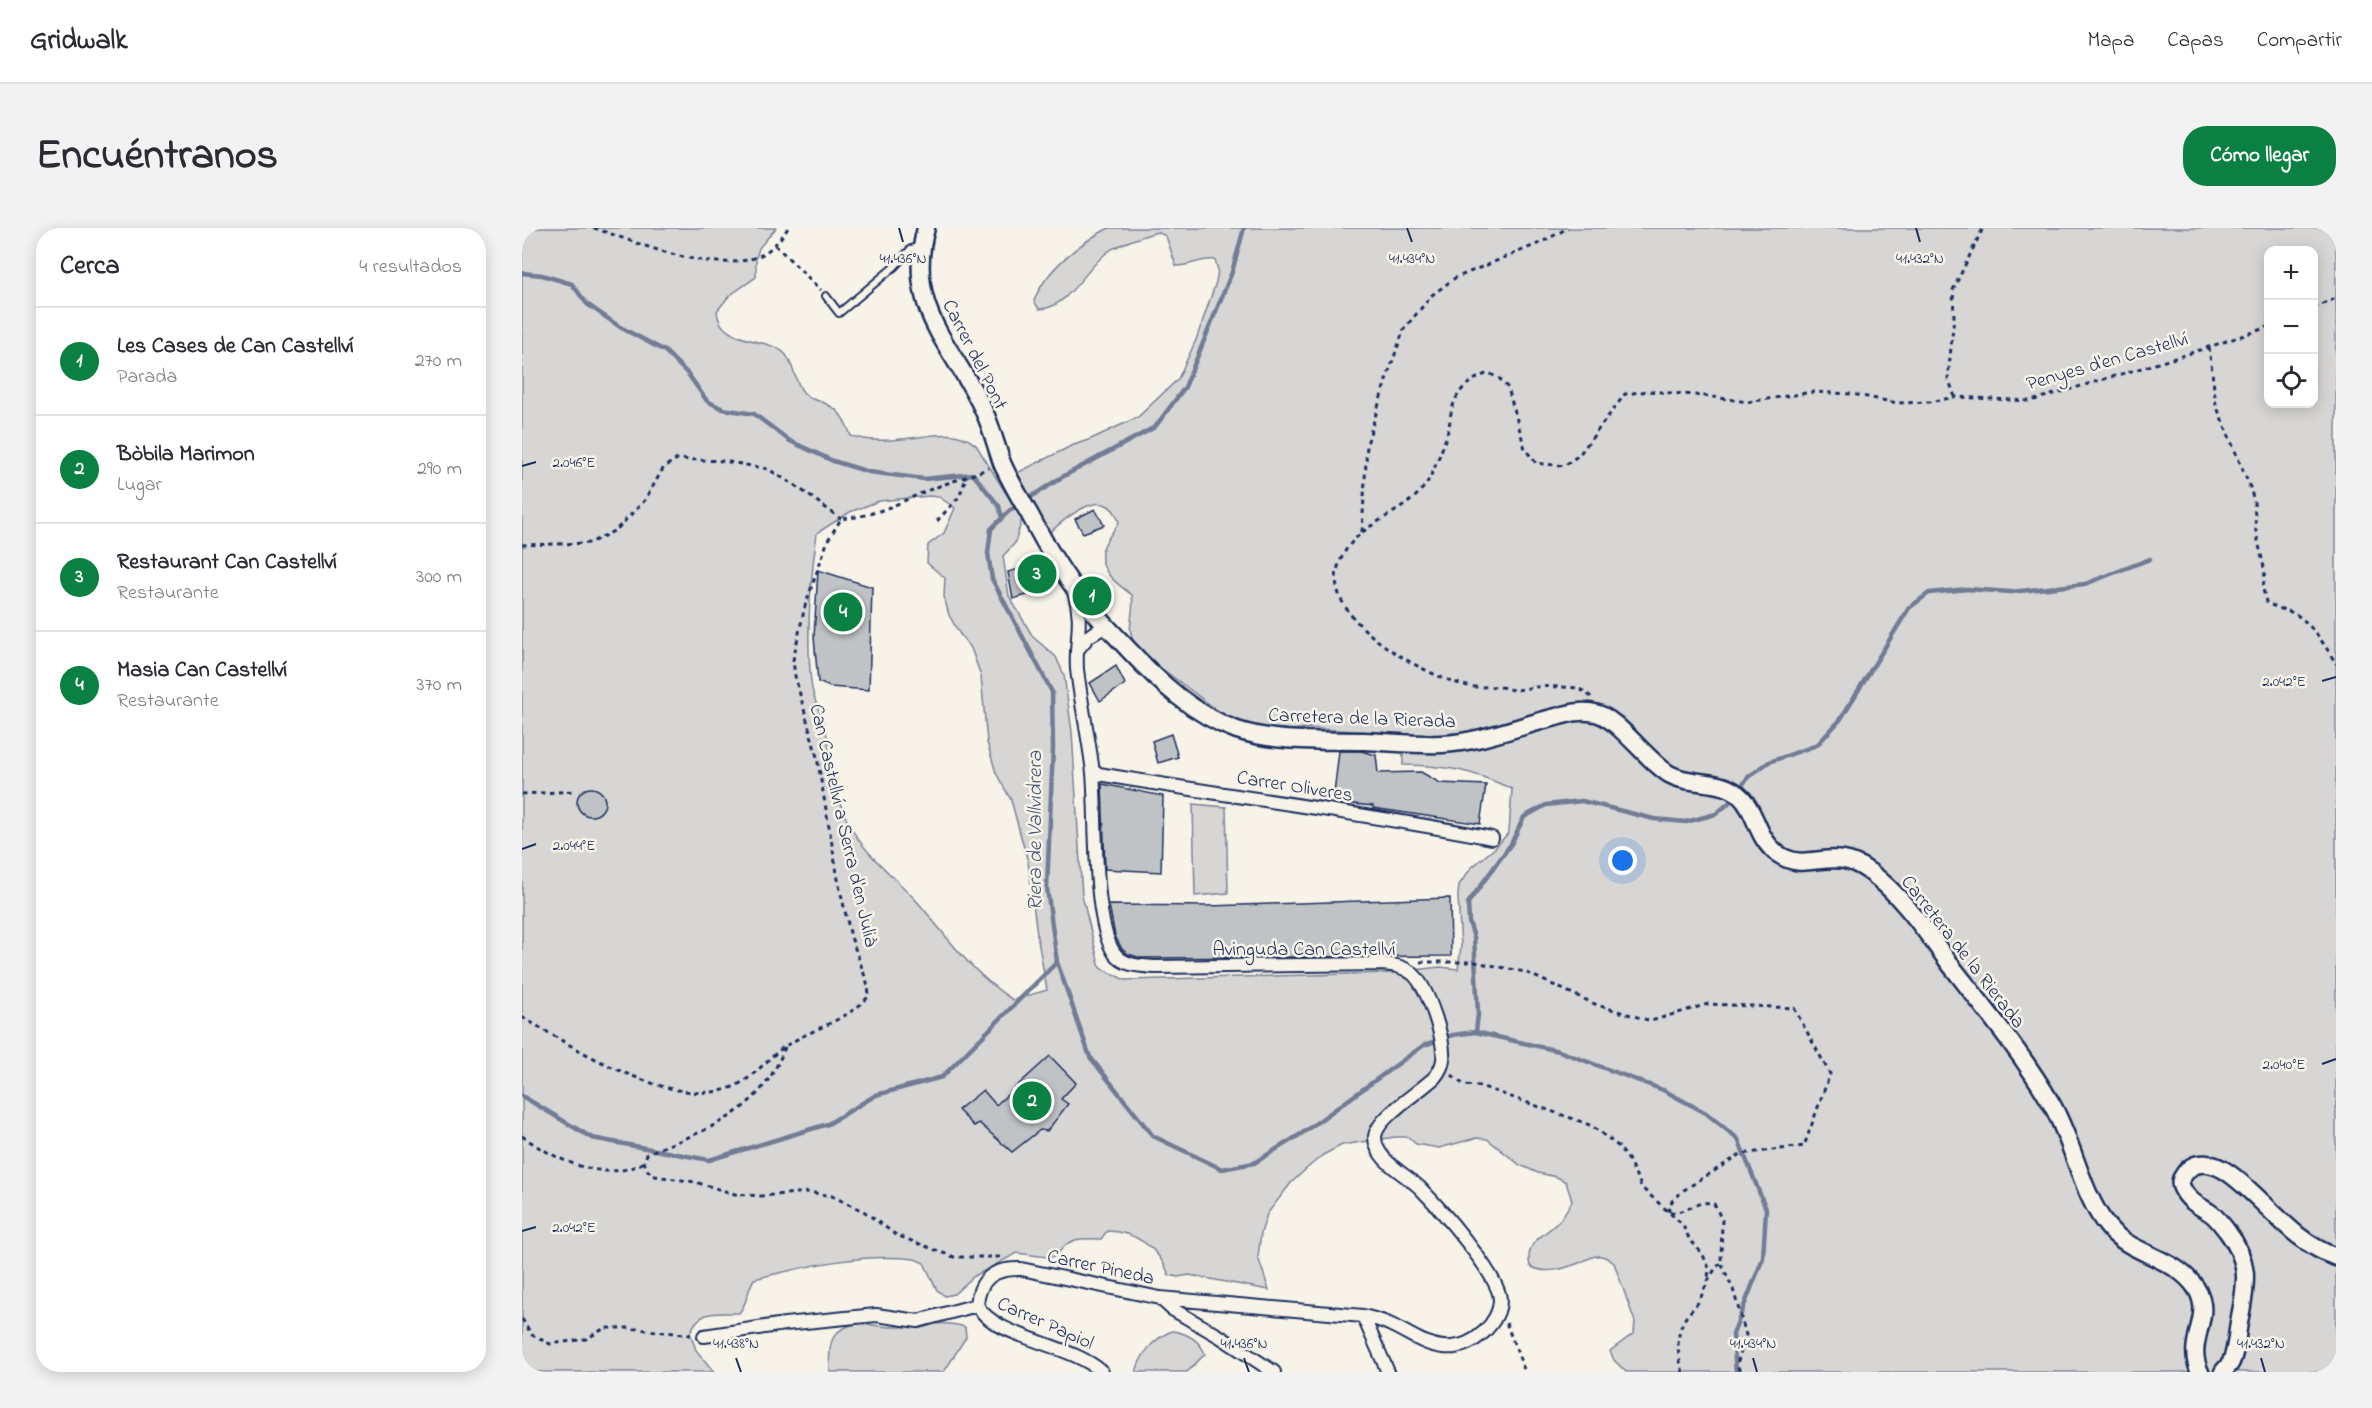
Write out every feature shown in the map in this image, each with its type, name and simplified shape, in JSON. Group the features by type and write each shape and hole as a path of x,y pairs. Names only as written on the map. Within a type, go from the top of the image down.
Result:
{"street":[{"name":"Carrer del Pont","path":"926,228 919,271 926,301 948,349 983,408 1002,463"},
{"name":"Carretera de la Rierada","path":"1002,463 1014,488 1071,584 1102,623 1151,674 1180,697 1212,718 1237,730 1317,740 1440,744 1469,741 1580,711 1601,714 1616,724 1646,756 1684,782 1729,787 1744,799 1763,838 1772,850 1783,858 1796,863 1827,857 1843,858 1866,868 1892,891 1914,916 1993,1020 2051,1102 2094,1205 2110,1230 2130,1245 2183,1275 2198,1290 2202,1306 2202,1321 2195,1342 2194,1356 2200,1372"},
{"name":"Avinguda Can Castellví","path":"1071,584 1079,611 1080,633 1077,652 1093,773 1100,899 1107,939 1112,949 1122,960 1137,965 1157,967 1400,965 1420,981 1426,992 1443,1049 1441,1069"},
{"path":"1080,633 1088,623 1102,623"},
{"path":"1077,652 1084,639 1102,623"},
{"name":"Carrer Oliveres","path":"1093,773 1492,838"},
{"path":"1441,1069 1426,1086 1384,1120 1375,1136 1376,1144 1383,1158 1429,1198 1486,1268 1497,1285 1500,1300 1498,1316"},
{"path":"2223,1372 2232,1361 2244,1297 2246,1272 2244,1260 2236,1242 2225,1228 2210,1212 2194,1204 2181,1187 2181,1179 2187,1169 2197,1163 2210,1164 2227,1172 2287,1228 2312,1247 2336,1257"},
{"name":"Carrer Pineda","path":"977,1305 985,1278 993,1272 1007,1268 1160,1298 1363,1316 1390,1324 1427,1344 1445,1348 1473,1340 1485,1331 1498,1316"},
{"path":"1160,1298 1172,1310 1219,1336 1274,1372"},
{"path":"704,1336 785,1324 876,1315 918,1321 977,1305"},
{"name":"Carrer Papiol","path":"977,1305 982,1314 997,1325 1081,1356 1101,1372"},
{"path":"1363,1316 1388,1372"}],"lane":[{"path":"826,296 839,313 894,267 911,249 922,246"}],"path":[{"path":"594,228 697,261 741,261 761,254 775,245 788,228"},
{"path":"1362,532 1367,444 1386,377 1404,329 1432,295 1455,278 1540,243 1568,228"},
{"path":"1955,397 1948,378 1954,317 1953,290 1983,228"},
{"path":"775,245 826,296"},
{"path":"2318,306 2336,298"},
{"name":"Penyes d'en Castellví","path":"1601,714 1597,703 1588,693 1575,687 1539,686 1514,690 1468,686 1423,668 1385,646 1363,629 1348,613 1338,594 1337,568 1350,544 1362,532 1414,499 1428,481 1449,427 1451,412 1464,386 1473,379 1490,373 1500,379 1508,388 1525,449 1536,463 1564,466 1579,455 1625,394 1649,391 1748,402 1813,392 1852,394 1897,403 1930,402 1955,397 2031,401 2264,328"},
{"path":"2209,346 2212,387 2216,405 2252,494 2256,532 2265,572 2263,589 2266,602 2273,607 2295,614 2304,622 2336,664"},
{"path":"522,545 590,543 615,530 645,500 664,467 677,459 724,461 768,469 841,519 864,516 894,507 924,492 1002,463"},
{"path":"937,521 959,497 967,476"},
{"name":"Can Castellví a Serra d'en Julià","path":"522,1017 578,1050 665,1087 688,1093 704,1094 719,1092 738,1085 785,1046 858,1008 869,996 868,985 849,927 817,757 795,676 793,660 805,606 828,540 841,519"},
{"path":"522,794 575,791"},
{"path":"1400,965 1452,961 1475,962 1525,972 1597,1005 1651,1021 1708,1004 1794,1008 1830,1074 1804,1146 1741,1154 1684,1190 1672,1201 1668,1212"},
{"path":"522,1136 540,1149 568,1163 582,1167 617,1170 635,1168 644,1162 647,1154 708,1128 740,1111 768,1083 778,1066 785,1046"},
{"path":"1441,1069 1464,1085 1480,1086 1534,1103 1554,1113 1592,1126 1618,1146 1628,1159 1642,1188 1682,1224 1689,1238 1703,1256 1708,1268 1708,1279"},
{"path":"644,1162 648,1171 655,1176 695,1182 735,1194 761,1196 810,1192 832,1196 865,1212 896,1235 954,1257 1011,1257 1020,1260 1021,1269"},
{"path":"1668,1212 1682,1213 1703,1202 1714,1204 1722,1220 1721,1263 1733,1289 1746,1335 1737,1364 1740,1372"},
{"path":"1683,1372 1678,1340 1686,1317 1695,1309 1708,1279 1721,1263"},
{"path":"1498,1316 1510,1331 1525,1372"},
{"path":"522,1319 532,1335 550,1344 585,1339 605,1328 628,1328 704,1336"}],"shaded area":[{"path":"522,228 776,228 759,248 756,258 756,277 729,296 717,311 719,321 724,328 730,333 781,350 786,355 803,392 810,398 836,410 846,423 851,436 883,440 940,434 959,436 976,445 1022,519 1015,543 1003,556 1009,596 1033,637 1056,657 1064,675 1072,732 1082,896 1100,968 1125,980 1388,973 1440,967 1458,969 1461,947 1459,885 1471,868 1496,847 1509,832 1512,789 1484,777 1459,770 1403,765 1403,734 1305,728 1294,730 1261,728 1240,723 1221,713 1141,653 1135,644 1130,630 1132,595 1111,577 1102,559 1104,545 1119,522 1113,510 1105,504 1085,507 1063,521 1046,536 1017,473 1071,446 1138,417 1178,379 1196,340 1216,282 1218,270 1215,260 1176,266 1166,236 1157,232 1126,242 1109,251 1100,258 1068,295 1049,307 1039,309 1034,301 1046,278 1065,258 1098,234 1109,228 2336,228 2336,1372 1626,1372 1614,1360 1610,1351 1634,1333 1635,1322 1614,1263 1599,1256 1554,1270 1536,1269 1530,1266 1530,1251 1533,1245 1559,1221 1572,1201 1566,1182 1520,1165 1487,1139 1476,1138 1439,1148 1416,1144 1408,1137 1395,1137 1342,1145 1323,1155 1291,1183 1267,1214 1261,1233 1258,1257 1269,1290 1189,1275 1178,1277 1169,1275 1159,1257 1145,1243 1127,1234 1107,1231 1101,1239 1081,1239 1070,1242 1057,1256 1017,1253 974,1276 954,1294 945,1296 937,1290 924,1263 915,1259 854,1259 814,1265 754,1279 739,1313 716,1313 699,1319 690,1333 696,1350 714,1372 522,1372","holes":["939,497 955,508 944,533 928,545 927,563 945,578 944,597 949,615 971,648 981,676 987,742 996,773 1011,800 1028,862 1037,935 1047,990 1013,1000 999,991 975,969 856,836 840,803 834,781 826,729 811,683 810,608 817,533 850,512 879,501"]},
{"path":"1193,804 1226,807 1228,893 1195,896"},
{"path":"862,1323 895,1327 939,1323 956,1325 965,1327 966,1337 944,1372 830,1372 833,1338 843,1328"},
{"path":"1172,1331 1192,1338 1205,1354 1187,1372 1136,1372 1149,1347"}],"building":[{"path":"1095,509 1104,525 1083,533 1075,519"},
{"path":"1045,562 1051,588 1013,599 1008,572"},
{"path":"818,570 872,587 869,690 830,687 818,682 814,637"},
{"path":"1116,666 1125,684 1100,701 1090,683"},
{"path":"1171,734 1178,757 1158,763 1152,741"},
{"path":"1339,751 1361,751 1376,755 1378,773 1421,772 1440,783 1486,785 1480,824 1373,808 1373,806 1333,802"},
{"path":"1102,784 1163,796 1161,872 1105,869"},
{"path":"591,788 601,792 605,802 601,812 591,816 581,812 577,802 581,792"},
{"path":"1450,898 1451,956 1141,958 1128,954 1122,949 1115,936 1109,905 1209,906"},
{"path":"1050,1056 1076,1083 1061,1099 1068,1104 1047,1131 1040,1130 1012,1152 979,1123 974,1126 958,1110 983,1090 996,1105"}],"waterway":[{"name":"Riera de Vallvidrera","path":"1244,228 1232,272 1185,387 1155,427 1062,477 1009,511 991,529 988,553 992,579 1052,692 1053,748 1047,888 1057,962 1090,1057 1153,1136 1222,1169 1254,1163 1301,1134 1424,1045 1453,1035 1475,1032 1559,1051 1663,1090 1706,1113 1738,1139 1766,1209 1763,1258 1733,1334 1736,1372"},
{"path":"522,273 542,275 572,284 587,304 620,327 665,351 688,374 707,401 723,409 754,414 790,441 833,461 869,472 924,479 973,474 999,506 1002,518"},
{"path":"1476,1032 1478,1014 1474,937 1469,922 1468,903 1511,844 1524,817 1546,805 1582,801 1654,819 1686,822 1716,814 1729,803 1748,777 1769,762 1817,745 1840,720 1909,608 1929,593 1967,589 2011,592 2085,584 2150,559"},
{"path":"522,1096 592,1138 709,1160 828,1124 876,1095 942,1077 1057,962"}],"place":[{"name":"Restaurant Can Castellví","path":"1037,574"},
{"name":"Les Cases de Can Castellví","path":"1092,596"},
{"name":"Masia Can Castellví","path":"843,612"},
{"name":"Bòbila Marimon","path":"1032,1101"}]}
